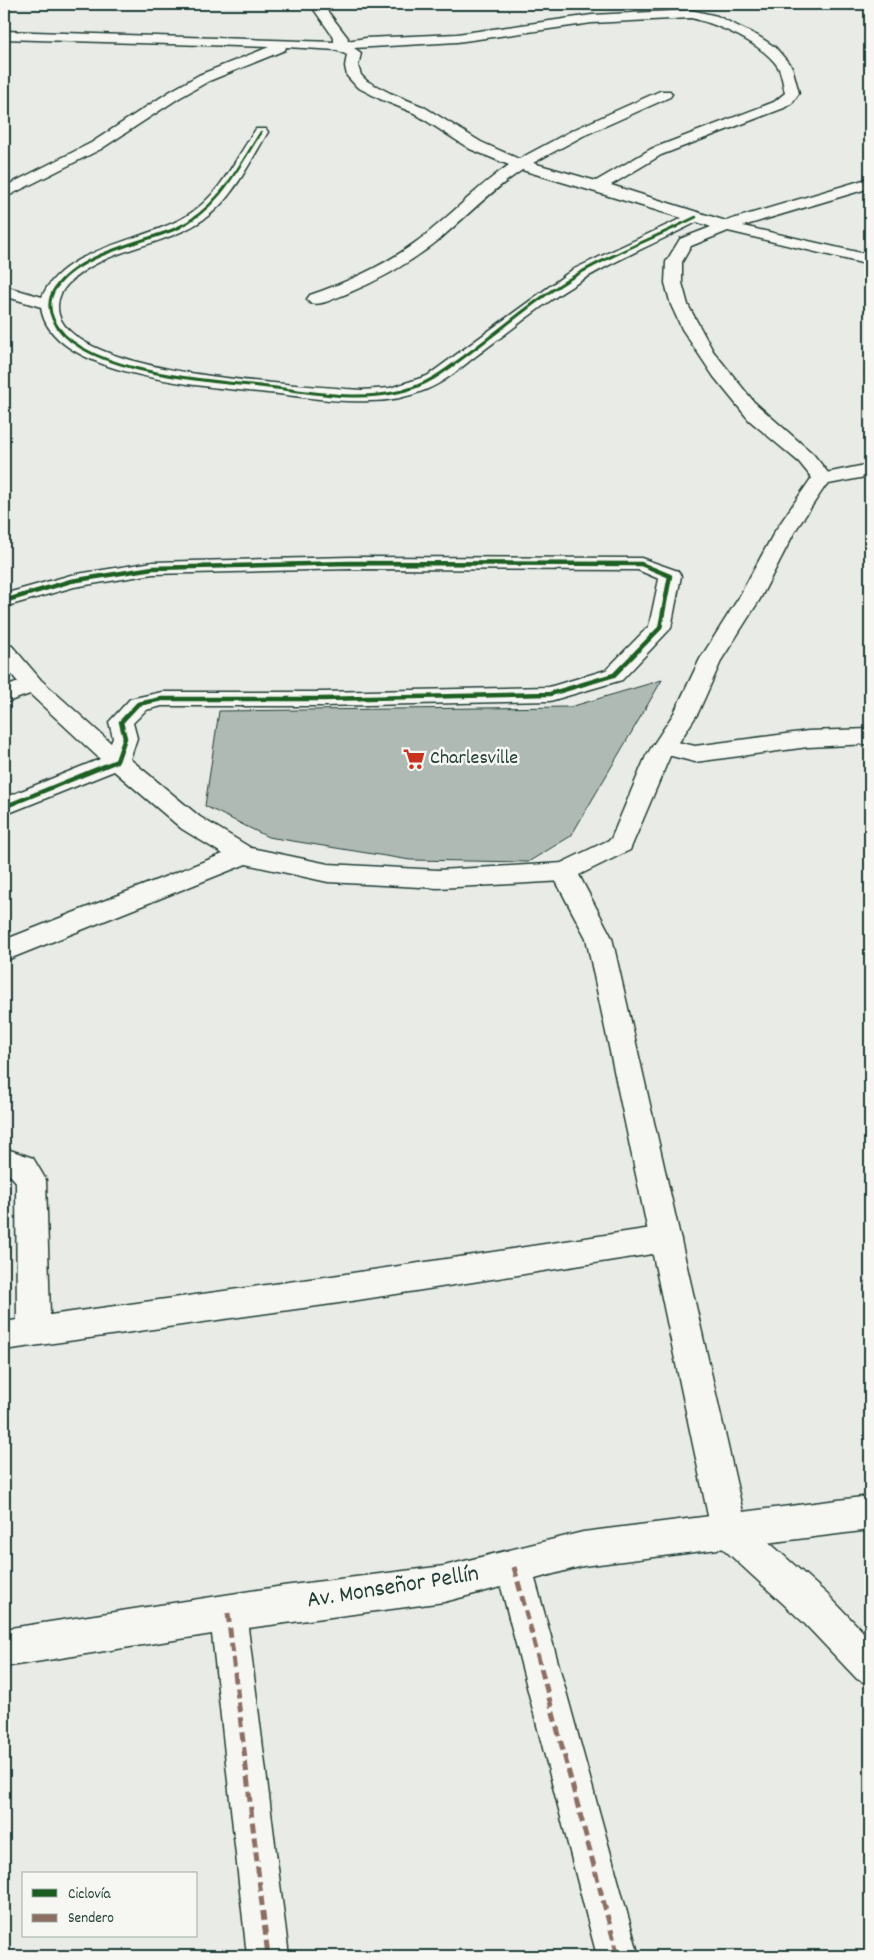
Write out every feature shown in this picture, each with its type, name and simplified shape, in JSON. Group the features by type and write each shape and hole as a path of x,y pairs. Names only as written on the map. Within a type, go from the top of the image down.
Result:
{"street":[{"path":"316,4 341,38 340,46"},
{"path":"562,22 563,19 583,8"},
{"path":"4,35 340,46 366,42 457,38 562,22 674,14 706,17 753,39 770,50 781,61 792,93 787,100 779,105 674,144 638,162 598,186"},
{"path":"4,192 96,146 174,95 204,78 287,44"},
{"path":"340,46 354,53 351,59 351,70 356,79 365,87 419,110 469,142 520,165 598,186 726,226 870,260"},
{"path":"316,299 342,291 387,268 435,235 467,204 520,165 569,138 665,94"},
{"path":"261,132 230,179 205,211 191,221 172,230 85,264 58,284 53,291 50,303 51,316 55,325 71,341 107,361 134,370 171,377 310,392 362,396 384,395 415,388 433,380 578,274 696,217"},
{"path":"823,479 802,454 747,407 707,354 677,300 672,278 675,256 684,243 726,226 779,208 870,183"},
{"path":"4,291 31,300 50,303"},
{"path":"4,651 33,686 117,761 191,822 244,855 328,873 438,879 564,872 621,844 658,756 686,712 711,660 749,599 785,531 817,484 823,479 870,470"},
{"path":"4,601 71,581 153,568 350,563 641,564 670,576 660,628 614,675 550,694 322,699 162,699 138,704 121,722 125,738 117,761 4,807"},
{"path":"4,696 33,686"},
{"path":"664,747 695,754 808,739 870,736"},
{"path":"4,951 244,855"},
{"path":"564,872 599,938 729,1530 816,1609 870,1666"},
{"path":"4,1160 22,1167 32,1180 19,1334 339,1289 665,1239"},
{"name":"Av. Monseñor Pellín","path":"4,1648 283,1604 444,1584 583,1550 870,1513"},
{"path":"514,1567 618,1956"},
{"path":"228,1613 268,1956"}],"building":[{"name":"Charlesville","path":"662,680 571,836 528,862 410,860 268,837 205,806 219,711 570,707"}],"marked path":[{"path":"514,1567 618,1956"},
{"path":"228,1613 268,1956"}],"cycle path":[{"path":"261,132 225,188 198,216 166,233 95,258 79,267 60,282 51,296 49,307 55,324 68,339 109,360 145,371 238,384 346,395 390,394 433,380 578,274 696,217"},
{"path":"4,601 71,581 153,568 350,563 641,564 670,576 660,628 614,675 550,694 323,699 162,699 138,704 121,722 125,738 117,761 4,807"}],"place":[{"name":"Charlesville","path":"414,759"}]}
